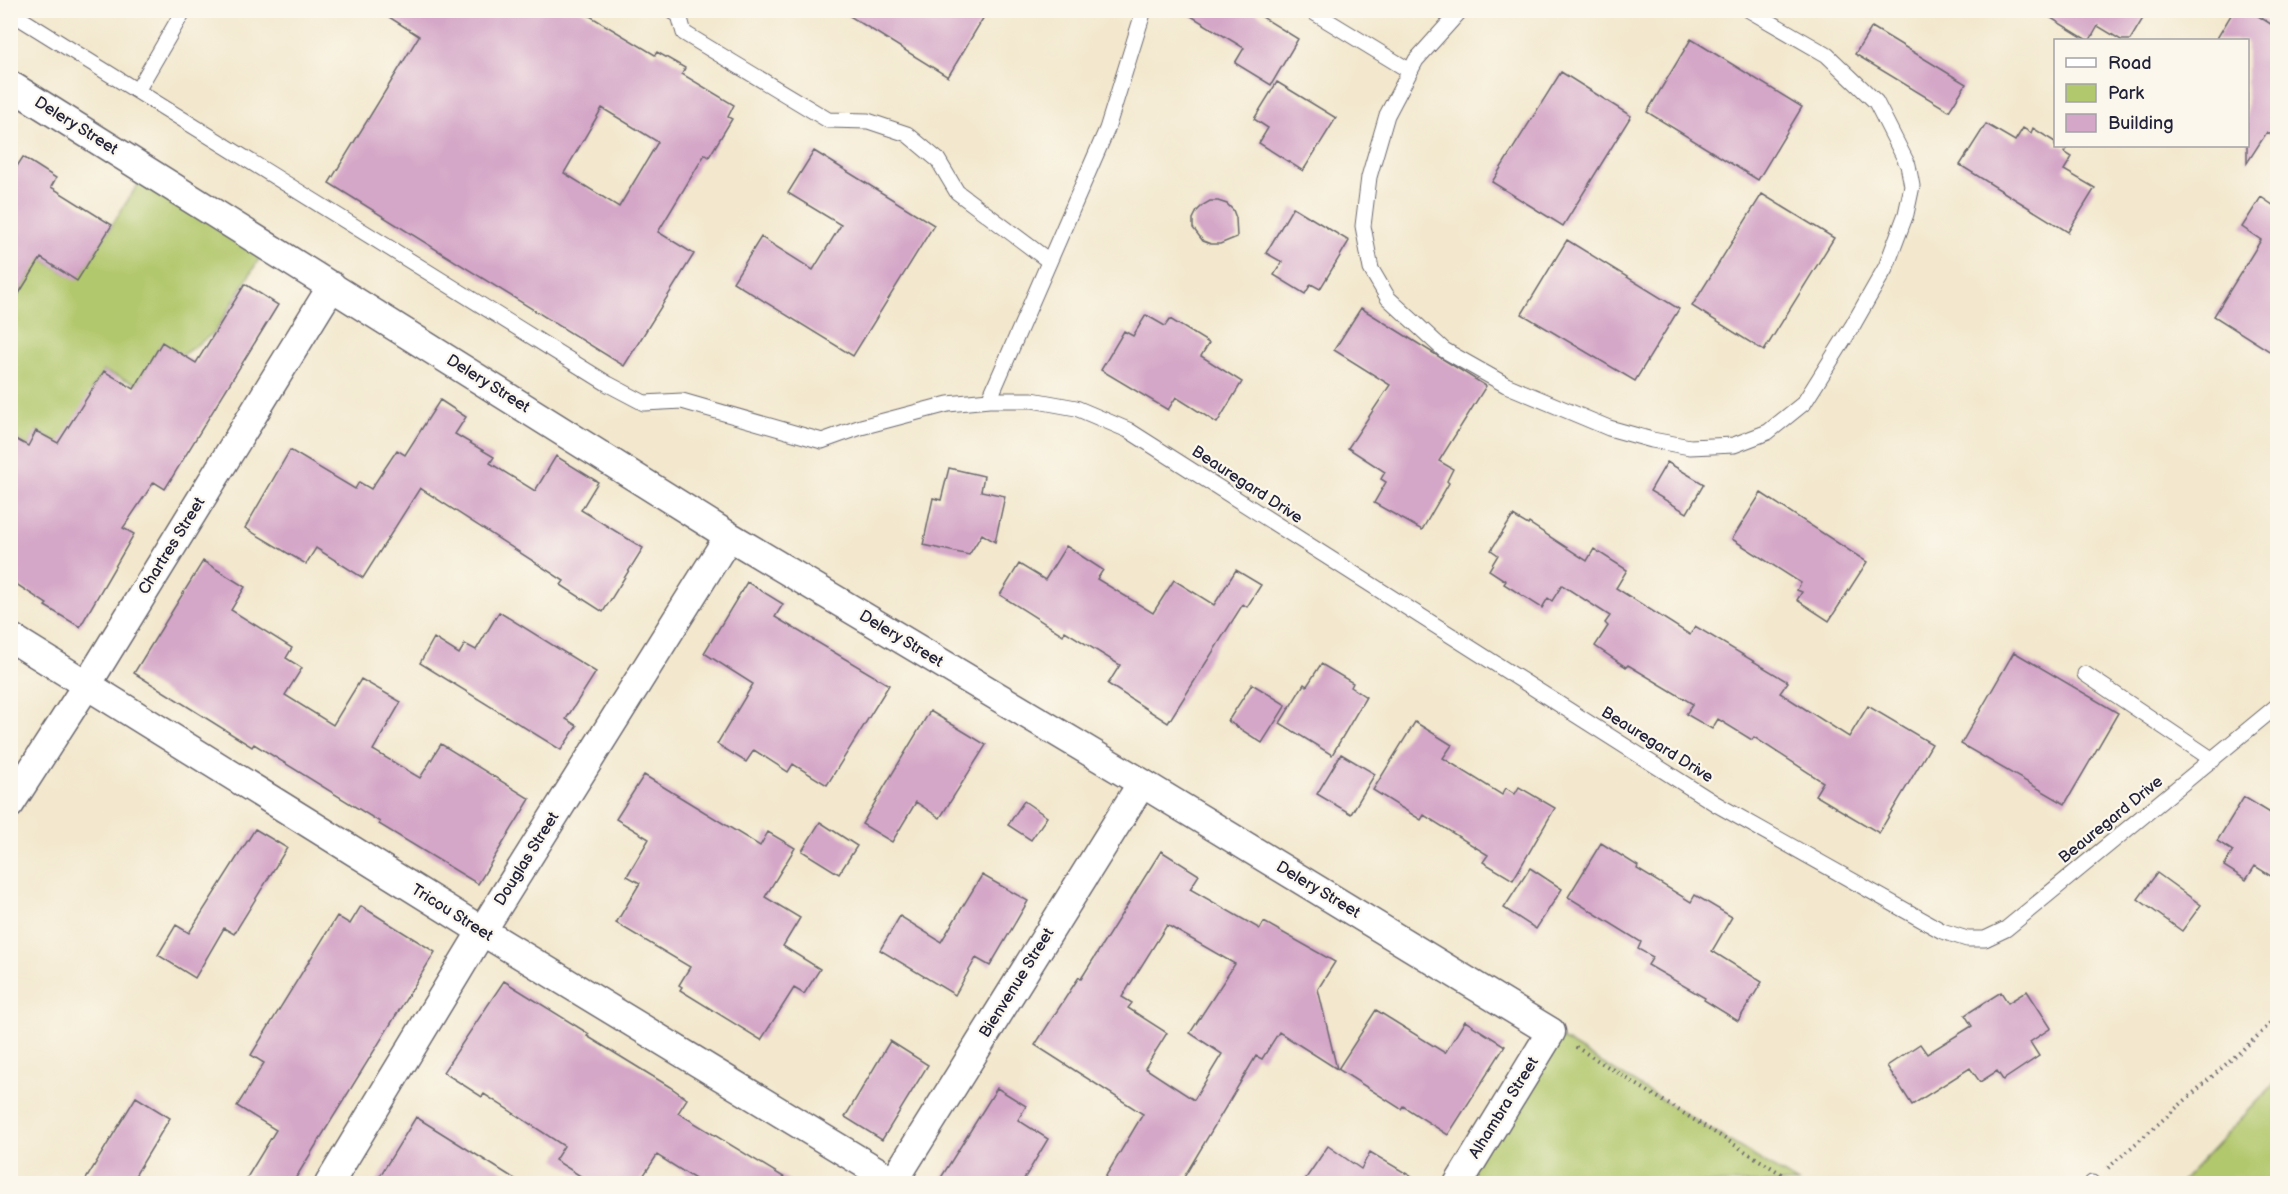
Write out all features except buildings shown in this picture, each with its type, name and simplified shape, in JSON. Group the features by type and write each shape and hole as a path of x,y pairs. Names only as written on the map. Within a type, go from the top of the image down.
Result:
{"street":[{"name":"Delery Street","path":"10,86 729,536 1142,783 1551,1032"},
{"name":"Chartres Street","path":"10,804 88,683 332,286"},
{"name":"Douglas Street","path":"329,1184 482,931 729,536"},
{"name":"Tricou Street","path":"10,637 88,683 482,931 894,1183"},
{"name":"Bienvenue Street","path":"894,1183 1142,783"},
{"name":"Alhambra Street","path":"1458,1184 1551,1032"}],"lane":[{"path":"137,90 184,10"},
{"path":"989,400 1107,129 1143,10"},
{"path":"1310,10 1410,71"},
{"path":"1461,10 1416,60 1387,115 1369,177 1363,226 1371,269 1388,298 1444,350 1506,385 1610,428 1652,440 1690,447 1734,445 1768,432 1804,403 1886,267 1906,214 1912,186 1908,165 1876,102 1827,55 1749,10"},
{"name":"Beauregard Drive","path":"10,12 608,384 644,403 682,401 822,441 861,427 948,404 989,400 1032,400 1076,408 1128,430 1716,804 1909,914 1942,931 1967,939 1985,939 2006,929 2277,705"},
{"path":"675,13 684,33 828,120 868,121 907,134 938,160 957,192 1049,261"},
{"path":"2085,674 2213,760"}],"path":[{"path":"2091,1183 2240,1052 2264,1030 2277,1013"},
{"path":"1551,1032 1798,1184"}],"green space":[{"path":"147,170 267,246 215,332 182,355 162,343 137,384 103,371 91,390 101,397 70,448 37,431 28,446 11,436 10,293 17,297 31,274 11,261 29,251 77,280"},
{"path":"1551,1032 1798,1183 1460,1184"},
{"path":"2277,1081 2277,1183 2180,1183"}]}
